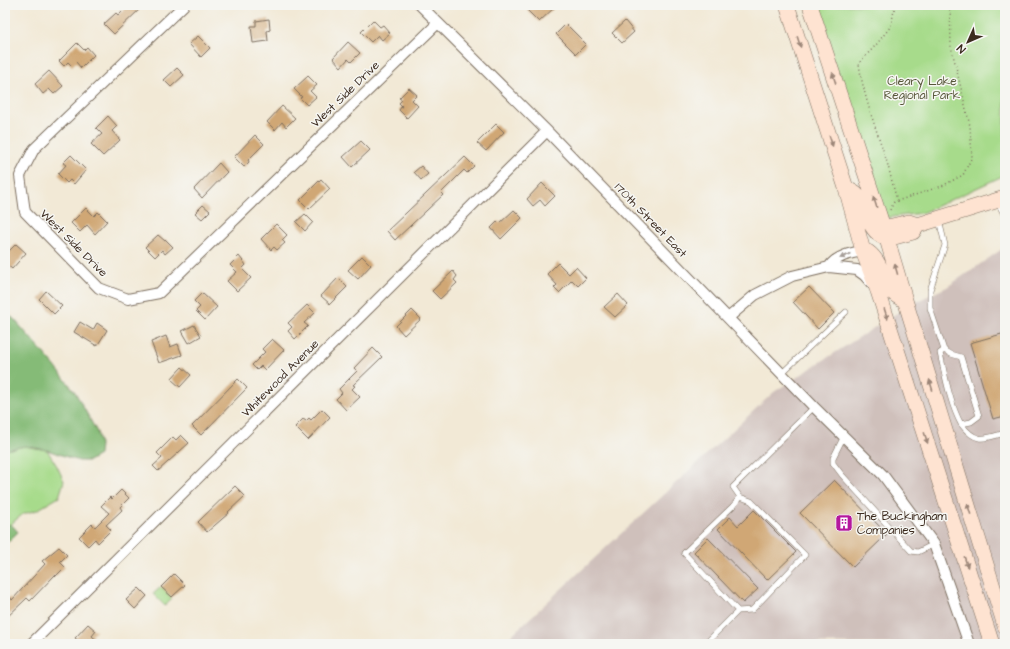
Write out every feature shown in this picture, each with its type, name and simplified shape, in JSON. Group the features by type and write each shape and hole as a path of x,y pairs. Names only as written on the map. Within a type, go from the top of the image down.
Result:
{"main road":[{"path":"787,5 846,188 863,251 878,291 992,644"},
{"path":"810,5 885,233 1005,626"},
{"path":"846,188 857,194 868,220 882,237 885,233 913,232 918,225 1001,199"},
{"path":"863,251 868,252 879,264 889,287 896,297 905,300"}],"street":[{"name":"West Side Drive","path":"184,5 34,149 20,176 25,212 99,288 128,299 159,293 438,23"},
{"name":"170th Street East","path":"420,5 547,131 814,407 882,475 934,544 969,644"},
{"name":"Whitewood Avenue","path":"31,644 547,131"},
{"path":"829,266 833,261 852,253 863,251"},
{"path":"728,318 755,295 780,282 792,276 829,266 857,270 864,275 878,291"}],"lane":[{"path":"1001,199 1005,216"},
{"path":"938,219 945,245 930,290 930,308 944,350 961,357 979,416 971,422 961,424"},
{"path":"782,374 846,312"},
{"path":"944,350 940,353 945,376 961,424 974,438 987,438 1005,433"},
{"path":"699,644 708,643 738,611 752,610 805,555 751,501 740,497 733,487 814,407"},
{"path":"844,436 833,458 833,463 842,475 904,545 911,550 918,552 934,544"},
{"path":"738,611 684,553 733,506 740,497"}],"path":[{"path":"895,5 891,26 859,63 860,74 897,200"},
{"path":"889,211 894,202 897,200 942,186 963,175 972,157 970,126 951,46 950,5"}],"shaded area":[{"path":"1005,247 1005,644 503,643 774,392 911,304 947,287"}],"green space":[{"name":"Cleary Lake Regional Park","path":"809,5 1005,5 1005,175 922,213 878,219"},
{"path":"5,312 14,319 75,392 97,432 100,444 99,455 89,461 79,461 47,450 25,446 5,450"},
{"path":"25,446 47,450 64,481 59,497 37,510 23,514 11,524 5,526 5,450"},
{"path":"11,524 18,532 5,545 5,526"},
{"path":"161,587 172,599 165,606 153,594"}],"building":[{"path":"128,5 144,5 114,34 104,24 116,13 118,15"},
{"path":"522,5 557,5 539,22"},
{"path":"269,19 270,30 267,31 268,41 253,43 251,26 256,26 256,21"},
{"path":"373,20 380,27 383,25 390,33 382,40 378,35 371,42 361,32"},
{"path":"625,21 634,32 622,43 612,33"},
{"path":"566,24 586,44 576,54 556,34"},
{"path":"198,36 210,48 201,57 189,44"},
{"path":"348,42 360,53 351,62 348,59 341,67 333,58"},
{"path":"77,43 84,50 87,47 94,55 81,68 76,62 72,66 68,62 64,66 59,61"},
{"path":"177,68 184,75 171,87 164,80"},
{"path":"49,71 63,86 54,94 49,89 43,94 35,84"},
{"path":"308,76 317,85 310,91 316,97 307,105 294,89"},
{"path":"409,88 417,95 412,100 418,106 407,118 399,110 402,106 399,103 402,100 399,98"},
{"path":"282,106 295,118 286,127 282,122 275,130 267,122"},
{"path":"108,116 117,126 112,131 120,140 103,156 91,144 102,134 96,128"},
{"path":"496,124 504,132 486,151 477,143"},
{"path":"255,135 264,144 248,160 249,162 244,167 234,157"},
{"path":"361,141 370,150 352,167 343,157"},
{"path":"71,155 86,170 74,184 70,180 67,183 58,174 66,165 63,163"},
{"path":"465,157 474,166 467,173 464,170 441,193 443,195 395,240 387,231"},
{"path":"219,163 227,172 202,198 194,189"},
{"path":"421,166 428,174 421,180 414,172"},
{"path":"321,179 330,189 309,209 300,200"},
{"path":"542,183 555,196 545,206 540,200 533,206 527,199"},
{"path":"203,205 210,211 202,219 195,213"},
{"path":"86,208 94,216 98,212 107,221 95,234 87,225 80,232 71,223"},
{"path":"514,210 522,218 501,239 491,228 498,221 500,223"},
{"path":"305,214 313,222 305,231 296,222"},
{"path":"276,224 287,235 282,240 285,243 277,250 274,247 271,250 261,239"},
{"path":"158,235 173,247 165,254 162,250 155,257 145,247"},
{"path":"16,244 26,253 12,269 5,263 5,255"},
{"path":"239,256 246,265 242,269 251,278 237,291 227,281 237,272 230,265"},
{"path":"362,256 371,265 358,279 348,270"},
{"path":"558,263 569,274 576,267 586,278 578,286 572,280 559,293 554,288 557,285 547,274"},
{"path":"453,271 457,276 454,280 457,283 440,299 432,291"},
{"path":"338,278 347,287 330,304 321,296"},
{"path":"809,287 834,313 818,329 793,302"},
{"path":"46,291 62,306 54,314 39,299"},
{"path":"202,293 217,307 205,320 196,311 200,307 194,301"},
{"path":"618,294 628,305 615,317 604,307"},
{"path":"307,305 315,313 304,323 308,326 295,339 288,331 292,327 288,323"},
{"path":"412,310 421,319 404,335 396,326"},
{"path":"80,322 93,330 97,323 107,330 97,346 74,332"},
{"path":"194,325 201,336 189,343 182,331"},
{"path":"1005,333 1005,416 993,419 970,343"},
{"path":"166,336 170,347 178,344 182,355 159,363 151,342"},
{"path":"272,339 284,350 265,370 261,366 257,370 252,365 265,352 262,349"},
{"path":"373,348 382,357 353,385 355,386 352,389 360,397 346,410 336,399 342,393 339,389 357,371 354,368"},
{"path":"182,367 191,375 180,387 171,379"},
{"path":"238,379 247,388 201,435 192,426"},
{"path":"322,409 330,417 308,440 295,427 303,419 306,421 309,418 311,420"},
{"path":"181,435 189,443 158,471 153,466 162,458 157,453 173,437 176,440"},
{"name":"The Buckingham Companies","path":"834,480 887,534 853,567 800,513"},
{"path":"235,486 245,496 228,512 229,513 207,532 198,522"},
{"path":"121,490 129,498 120,507 122,510 106,525 111,530 98,543 95,539 88,546 79,537 92,524 95,527 109,513 101,506 110,497 112,499"},
{"path":"754,510 796,552 767,580 718,529 730,517 738,526"},
{"path":"708,538 758,589 743,603 694,552"},
{"path":"59,547 67,555 60,562 65,567 56,576 55,575 30,601 27,598 5,619 5,602 10,597 12,600 45,564 42,561"},
{"path":"174,574 185,585 172,597 161,587"},
{"path":"139,588 147,596 135,609 126,600"},
{"path":"88,624 96,631 92,636 101,644 82,644 75,638"}],"place":[{"name":"The Buckingham Companies","path":"844,523"}]}
